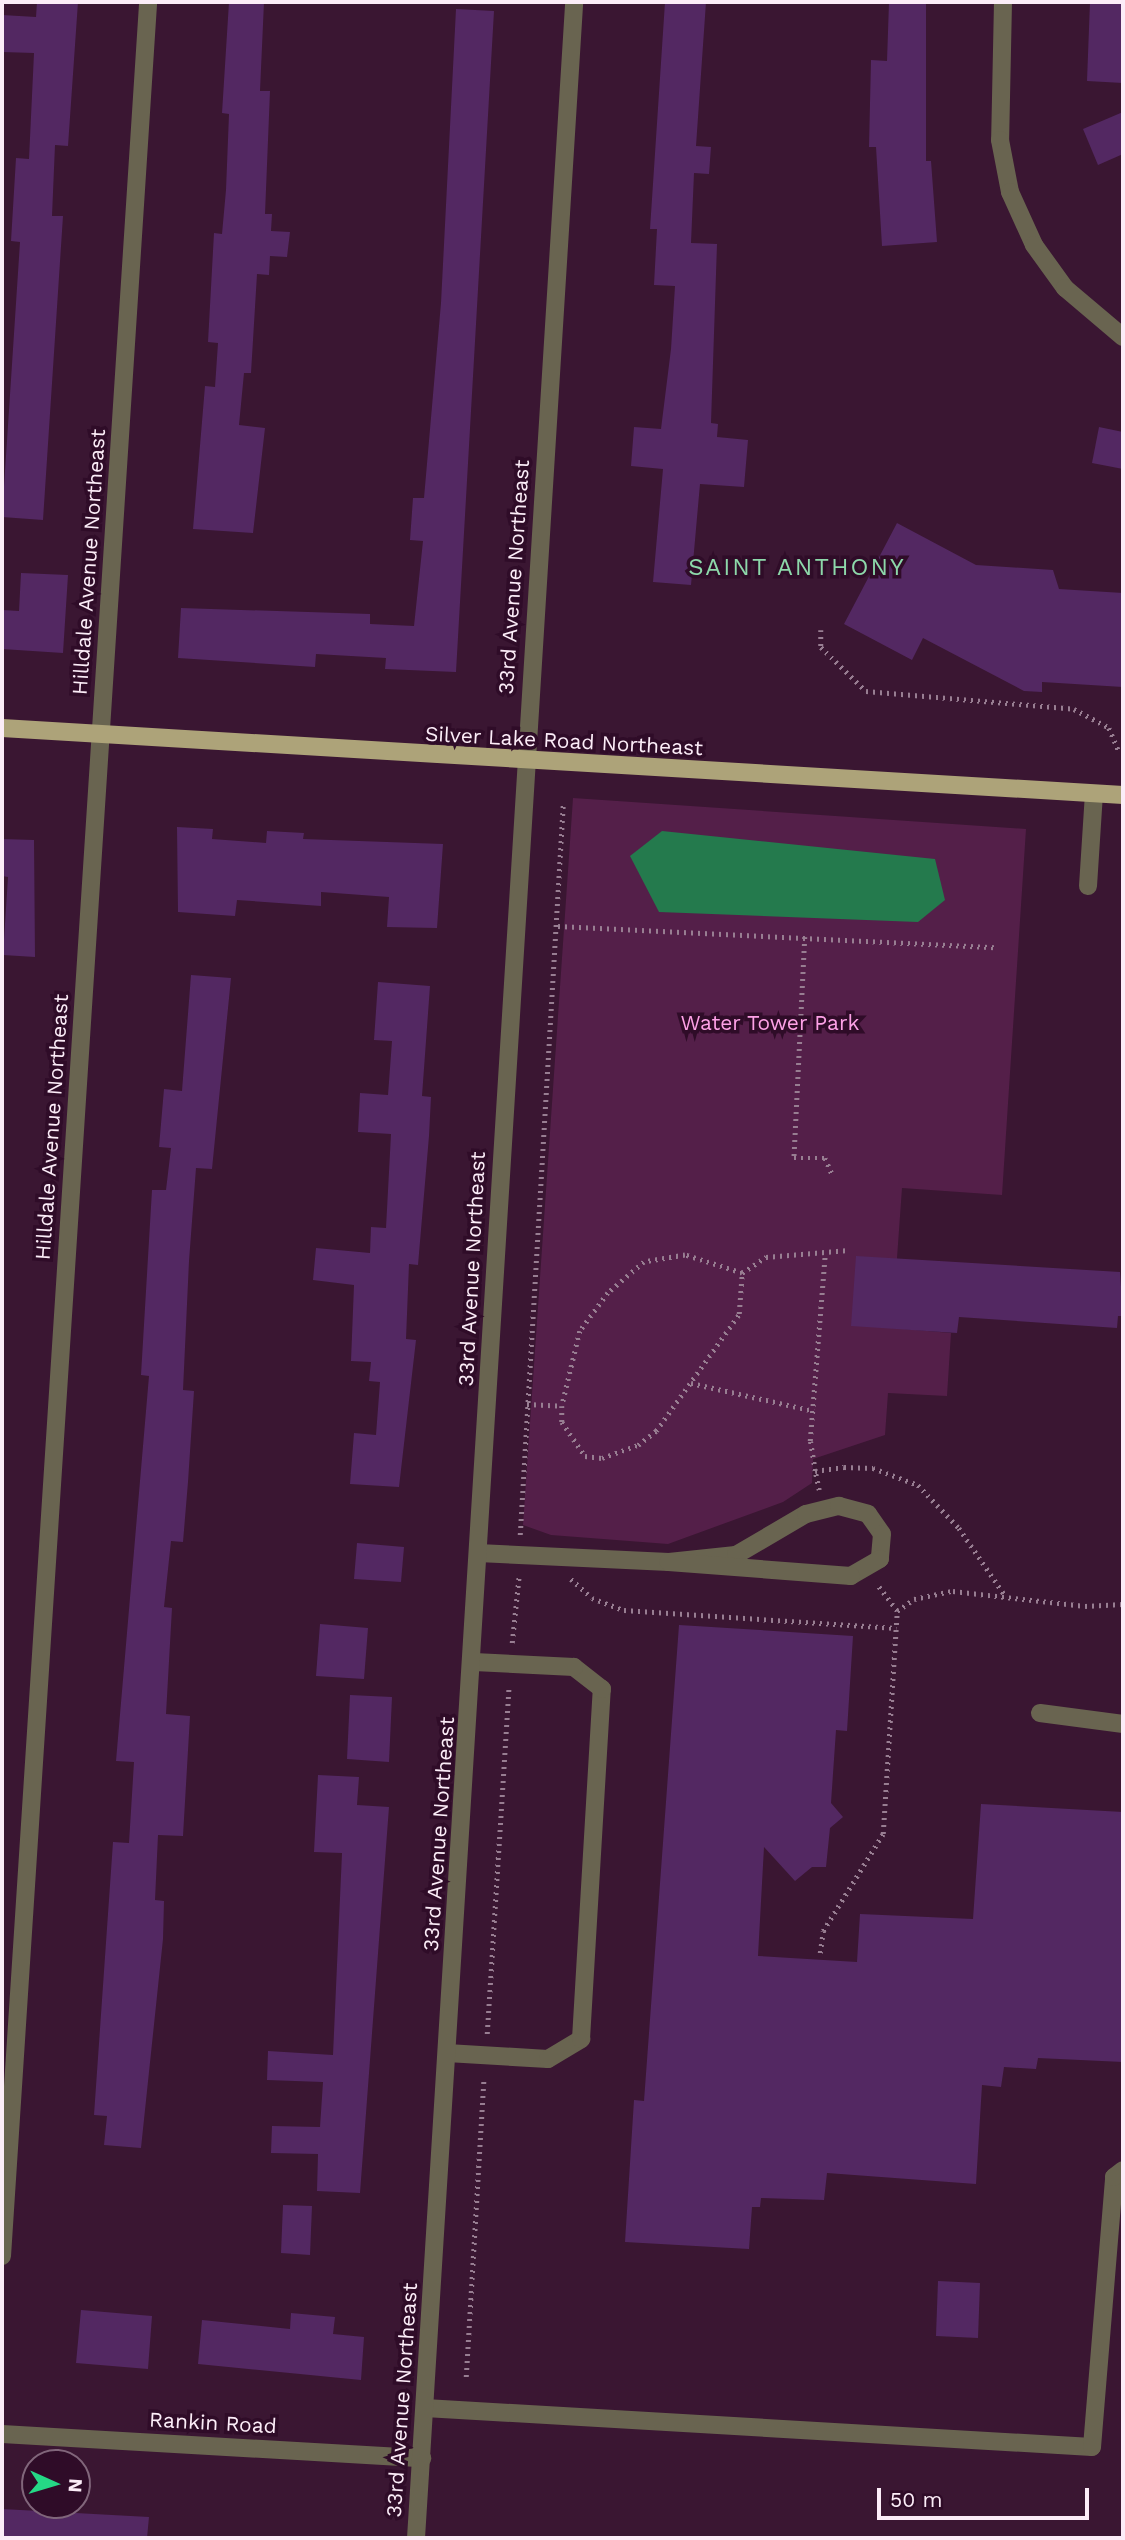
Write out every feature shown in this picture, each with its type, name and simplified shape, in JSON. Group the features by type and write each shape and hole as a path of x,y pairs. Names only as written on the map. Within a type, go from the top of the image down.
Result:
{"main road":[{"name":"Silver Lake Road Northeast","path":"2,728 526,762 1123,795"}],"street":[{"name":"Hilldale Avenue Northeast","path":"2,2256 148,2"},
{"name":"33rd Avenue Northeast","path":"416,2538 474,1662 478,1553 574,2"},
{"path":"1003,2 1000,140 1010,192 1034,245 1065,288 1123,337"},
{"path":"1088,886 1094,794"},
{"path":"478,1553 669,1562 851,1576 880,1559 882,1534 868,1514 839,1506 822,1510 736,1555 669,1562"},
{"path":"447,2053 548,2059 581,2039 582,2026 601,1689 574,1667 474,1662"},
{"path":"1040,1713 1123,1724"},
{"path":"425,2408 1092,2447 1114,2177 1123,2170"},
{"name":"Rankin Road","path":"2,2434 422,2458"}],"path":[{"path":"821,630 821,647 866,691 1074,709 1109,728 1119,751"},
{"path":"466,2377 510,1664 519,1579 563,805"},
{"path":"558,926 994,947"},
{"path":"805,937 794,1158 825,1158 832,1176"},
{"path":"742,1273 766,1257 849,1250"},
{"path":"822,1510 810,1441 825,1254"},
{"path":"685,1255 742,1273 739,1314 656,1431 602,1458 574,1447 562,1406 580,1331 608,1293 644,1262 685,1255"},
{"path":"691,1383 814,1411"},
{"path":"527,1404 562,1406"},
{"path":"815,1471 873,1468 918,1485 958,1528 1006,1597"},
{"path":"820,1953 823,1931 883,1835 897,1611 866,1569"},
{"path":"519,1579 530,1572"},
{"path":"559,1573 592,1598 624,1610 896,1628"},
{"path":"897,1611 914,1599 953,1591 1121,1606 1123,1612"}],"green space":[{"name":"Water Tower Park","path":"573,798 1026,829 1002,1195 902,1188 892,1328 951,1333 947,1396 888,1393 885,1435 813,1459 812,1483 783,1502 668,1544 551,1535 523,1525"}],"shaded area":[{"path":"662,831 935,859 945,900 918,922 659,912 630,856"}],"building":[{"path":"37,2 78,2 68,146 55,145 52,216 63,216 43,520 2,517 20,242 11,241 16,158 29,159 34,53 2,52 2,15 36,17"},
{"path":"229,2 264,2 260,91 270,91 265,214 272,214 271,231 290,232 287,257 270,256 269,275 257,274 251,373 244,373 239,425 265,428 253,533 193,529 205,386 215,387 218,343 208,342 214,233 222,234 226,190 229,114 222,113"},
{"path":"665,2 706,2 696,146 711,147 709,174 694,173 691,243 717,244 711,423 718,424 717,437 748,440 744,487 700,484 691,585 653,582 663,469 631,466 634,427 661,429 671,349 675,286 654,285 657,229 650,229"},
{"path":"889,2 926,2 926,161 931,161 937,242 882,246 876,147 869,147 871,60 887,61"},
{"path":"1090,2 1123,2 1123,83 1087,81"},
{"path":"456,9 494,11 456,672 385,669 386,658 316,654 315,667 178,658 181,608 370,614 370,624 414,626 423,541 410,540 413,498 424,498 441,303"},
{"path":"1123,112 1123,154 1098,165 1083,129"},
{"path":"1099,427 1123,432 1123,469 1092,463"},
{"path":"897,523 976,565 1053,570 1059,589 1123,593 1123,687 1042,682 1042,692 1024,691 923,638 912,660 844,624"},
{"path":"21,573 68,575 63,653 2,649 2,610 19,611"},
{"path":"177,827 213,829 212,839 266,843 267,831 304,833 303,839 443,844 437,928 387,927 389,897 321,892 321,906 237,900 235,916 178,912"},
{"path":"2,839 34,840 35,957 3,955 8,877 2,876"},
{"path":"191,975 231,978 212,1169 196,1168 183,1390 194,1391 188,1482 183,1542 171,1541 164,1607 172,1608 166,1714 190,1716 183,1836 158,1835 155,1900 164,1901 163,1939 141,2148 104,2145 107,2116 94,2115 113,1842 129,1843 134,1762 116,1761 149,1376 141,1375 152,1190 166,1190 171,1148 159,1147 164,1089 182,1091"},
{"path":"378,982 430,986 422,1096 431,1097 429,1136 418,1265 409,1264 406,1339 416,1340 399,1487 350,1484 354,1433 376,1435 380,1382 369,1381 371,1362 351,1361 354,1285 313,1280 316,1248 370,1253 371,1227 386,1228 391,1134 358,1132 360,1093 388,1095 392,1041 374,1040"},
{"path":"856,1256 1120,1272 1123,1316 1118,1316 1117,1328 959,1317 957,1333 851,1326"},
{"path":"357,1543 404,1547 401,1582 354,1579"},
{"path":"320,1624 368,1628 364,1679 316,1676"},
{"path":"679,1625 853,1636 847,1731 836,1730 831,1803 843,1817 830,1828 826,1867 812,1867 795,1881 764,1847 758,1956 857,1962 860,1914 973,1919 981,1804 1123,1812 1123,2062 1038,2058 1036,2069 1004,2067 1001,2087 982,2085 976,2184 827,2173 824,2200 761,2198 760,2207 752,2207 749,2249 625,2242 634,2100 644,2101"},
{"path":"350,1695 392,1697 389,1762 347,1759"},
{"path":"318,1775 359,1777 357,1805 389,1807 360,2193 317,2191 318,2154 271,2153 272,2126 320,2127 323,2082 267,2080 268,2051 333,2055 342,1853 314,1852"},
{"path":"283,2205 312,2206 310,2255 281,2253"},
{"path":"938,2281 980,2283 978,2338 936,2336"},
{"path":"81,2310 152,2316 148,2369 76,2363"},
{"path":"291,2313 335,2317 333,2334 364,2337 361,2380 198,2364 202,2320 290,2329"},
{"path":"2,2509 21,2510 21,2519 91,2519 91,2514 149,2517 147,2538 2,2538"}],"district":[{"name":"SAINT ANTHONY","path":"797,568"}]}
